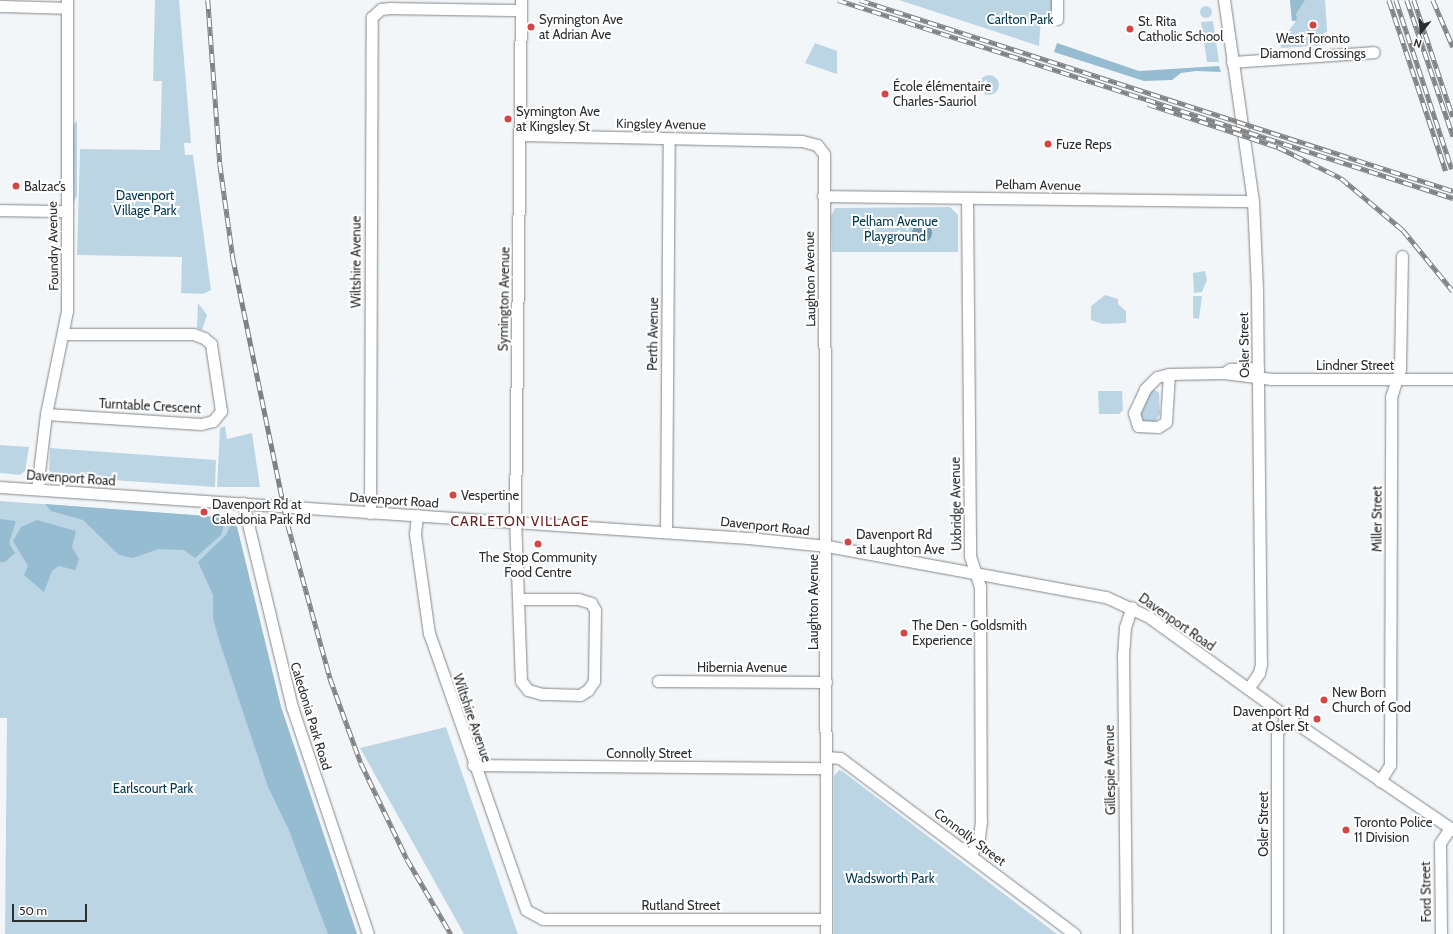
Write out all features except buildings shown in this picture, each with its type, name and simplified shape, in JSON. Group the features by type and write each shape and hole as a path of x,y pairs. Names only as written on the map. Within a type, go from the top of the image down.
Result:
{"street":[{"path":"1057,0 1057,19"},
{"name":"Osler Street","path":"1224,0 1253,201 1258,373 1260,664 1259,673 1248,689"},
{"path":"0,6 66,4"},
{"name":"Foundry Avenue","path":"37,489 46,414 63,334 68,293 66,4"},
{"name":"Wiltshire Avenue","path":"370,513 371,23 375,12 390,8 521,5"},
{"name":"Symington Avenue","path":"520,599 578,599 590,603 595,610 594,681 588,690 580,695 542,694 528,690 521,681 520,599 515,520 521,5"},
{"path":"1232,62 1374,52"},
{"name":"Kingsley Avenue","path":"520,135 802,141"},
{"name":"Perth Avenue","path":"666,530 669,138"},
{"name":"Laughton Avenue","path":"802,141 817,145 824,154 823,196 827,546 826,934"},
{"name":"Pelham Avenue","path":"823,196 1253,201"},
{"name":"Uxbridge Avenue","path":"967,198 970,556 980,586 980,821 979,837 971,855"},
{"path":"0,210 67,211"},
{"name":"Miller Street","path":"1380,781 1390,765 1391,398 1400,369 1402,256"},
{"name":"Turntable Crescent","path":"46,414 202,424 213,421 221,411 211,344 204,338 193,334 63,334"},
{"name":"Lindner Street","path":"1169,374 1258,373 1453,379"},
{"path":"1169,374 1166,422 1158,427 1138,426 1134,413 1145,389 1157,377 1169,374"},
{"name":"Davenport Road","path":"0,487 243,502 370,513 515,520 666,530 827,546 1093,594 1132,607 1287,717 1451,829"},
{"name":"Caledonia Park Road","path":"243,502 292,707 368,934"},
{"name":"Wiltshire Avenue","path":"417,515 415,534 429,633 473,765 526,910 537,918"},
{"name":"Gillespie Avenue","path":"1126,934 1123,656 1125,627 1132,607"},
{"name":"Hibernia Avenue","path":"658,681 826,682"},
{"name":"Osler Street","path":"1277,934 1277,733 1287,717"},
{"name":"Connolly Street","path":"826,757 840,758 971,855 1074,934"},
{"name":"Connolly Street","path":"473,765 826,768"},
{"name":"Ford Street","path":"1441,934 1440,843 1451,829"},
{"name":"Rutland Street","path":"537,918 826,919"}],"green space":[{"name":"Davenport Village Park","path":"155,0 179,0 191,143 184,143 185,155 193,155 211,290 203,294 181,293 182,257 77,255 80,149 160,150 162,81 153,81"},
{"name":"Carlton Park","path":"899,0 1052,0 1052,19 1041,19 1039,46"},
{"path":"1290,0 1325,0 1328,45 1281,48 1280,42 1296,21 1292,21"},
{"path":"1204,6 1208,6 1212,12 1208,18 1204,18 1200,14 1200,10"},
{"path":"1213,21 1219,62 1207,62 1201,22"},
{"path":"815,43 837,51 837,74 805,63"},
{"path":"989,75 996,78 999,85 996,92 989,95 982,92 979,85 982,78"},
{"path":"77,121 77,195 74,203 72,126"},
{"name":"Pelham Avenue Playground","path":"950,207 958,215 958,252 832,252 831,216 835,208"},
{"path":"1205,271 1207,280 1202,292 1194,293 1193,273"},
{"path":"1105,295 1118,299 1118,304 1126,311 1126,323 1103,324 1091,320 1091,306"},
{"path":"1193,296 1202,296 1199,319 1193,318"},
{"path":"198,303 207,315 202,330 197,328"},
{"path":"1150,389 1159,392 1160,414 1155,422 1140,422 1138,415"},
{"path":"1098,391 1122,391 1123,410 1119,414 1099,414"},
{"path":"225,426 227,439 252,433 260,487 217,487 220,428"},
{"path":"0,445 29,447 25,471 20,475 0,473"},
{"path":"50,448 216,460 215,487 54,476 49,470"},
{"name":"Earlscourt Park","path":"0,501 206,516 232,522 237,527 281,707 357,934 5,934 7,718 0,718"},
{"path":"446,727 518,934 464,934 360,748"},
{"name":"Wadsworth Park","path":"839,770 1057,934 834,934 834,776"}],"shaded area":[{"path":"1290,0 1305,0 1296,14 1297,20 1292,21"},
{"path":"1057,43 1139,71 1219,66 1221,72 1196,71 1181,73 1172,80 1144,81 1054,52"},
{"path":"922,223 929,226 932,233 929,240 922,243 915,240 912,233 915,226"},
{"path":"45,504 206,516 224,518 225,521 221,535 195,558 184,550 159,549 133,558 119,555 83,520 51,511"},
{"path":"0,519 16,521 9,543 15,553 5,562 0,562"},
{"path":"37,520 76,531 72,547 79,559 75,570 59,566 52,571 44,592 24,575 28,566 13,541 21,527"},
{"path":"232,522 237,527 281,707 357,934 328,934 288,828 268,787 219,640 213,618 213,595 198,562 226,535"}],"railway":[{"path":"208,0 220,164 233,258 288,525 330,678 361,763 407,859 451,934"},
{"path":"838,0 1453,198"},
{"path":"860,0 1453,191"},
{"path":"1389,0 1446,171"},
{"path":"1396,0 1452,169"},
{"path":"1407,0 1453,136"},
{"path":"1414,0 1453,117"},
{"path":"1433,0 1453,47"},
{"path":"1148,104 1278,147 1341,178 1403,230 1453,291"}],"place":[{"name":"West Toronto Diamond Crossings","path":"1313,25"},
{"name":"Symington Ave at Adrian Ave","path":"531,27"},
{"name":"St. Rita Catholic School","path":"1130,29"},
{"name":"École élémentaire Charles-Sauriol","path":"885,94"},
{"name":"Symington Ave at Kingsley St","path":"508,119"},
{"name":"Fuze Reps","path":"1048,144"},
{"name":"Balzac’s","path":"16,186"},
{"name":"Vespertine","path":"453,495"},
{"name":"Davenport Rd at Caledonia Park Rd","path":"204,512"},
{"name":"Davenport Rd at Laughton Ave","path":"848,542"},
{"name":"The Stop Community Food Centre","path":"538,544"},
{"name":"The Den - Goldsmith Experience","path":"904,633"},
{"name":"New Born Church of God","path":"1324,700"},
{"name":"Davenport Rd at Osler St","path":"1317,719"},
{"name":"Toronto Police 11 Division","path":"1346,830"}],"district":[{"name":"CARLETON VILLAGE","path":"520,521"}]}
